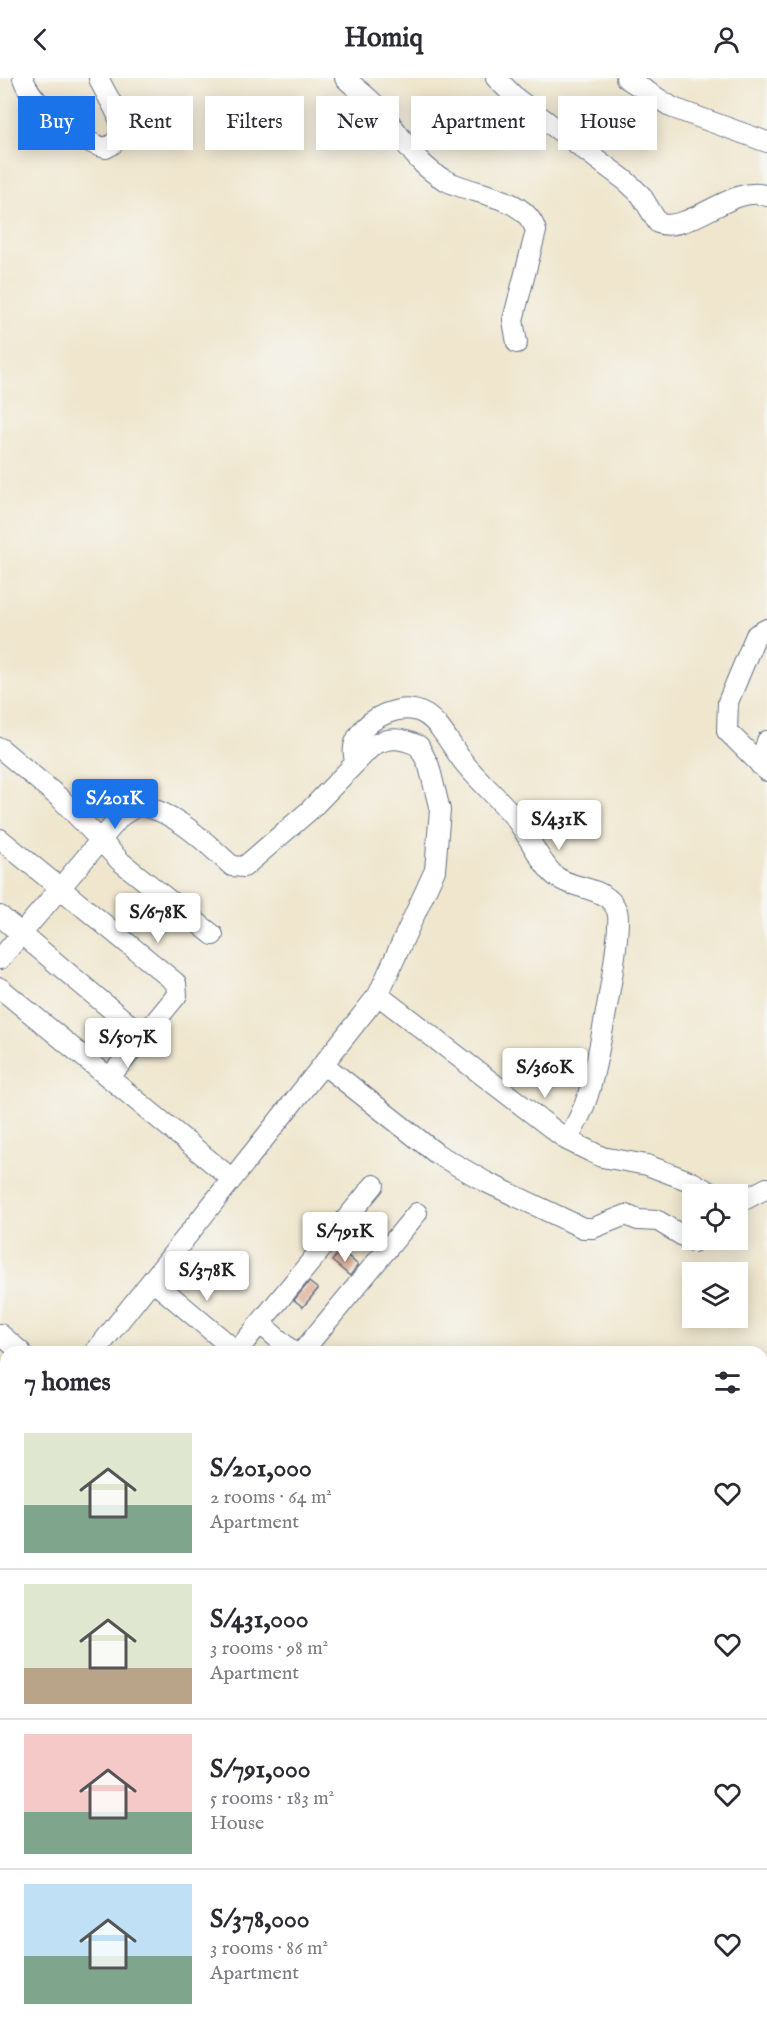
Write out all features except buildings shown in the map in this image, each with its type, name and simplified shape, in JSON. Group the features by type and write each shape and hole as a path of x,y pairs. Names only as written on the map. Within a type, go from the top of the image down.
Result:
{"street":[{"path":"23,78 26,89 36,103 79,138 92,145 106,148 118,140 120,134 116,108 99,78"},
{"path":"345,78 379,108 417,161 444,180 507,201 532,219 536,231 513,320 517,343"},
{"path":"496,78 517,99 626,181 641,195 658,223 675,226 730,200 760,194 767,196"},
{"path":"626,78 673,108 767,142"},
{"path":"764,768 727,731 728,702 756,635 767,630"},
{"path":"356,763 352,751 355,741 374,720 401,710 427,716 434,720 461,759 514,817 554,875 600,894 616,908 619,919 592,1082 582,1111 567,1140"},
{"path":"0,959 121,816 138,805 152,807 200,838 232,866 244,867 310,810 372,746 383,740 397,738 419,746 429,766 440,810 435,870 378,995 100,1346"},
{"path":"764,768 767,741"},
{"path":"0,748 62,799 121,862 213,934"},
{"path":"0,839 176,983 177,995 109,1078"},
{"path":"0,916 143,1036"},
{"path":"0,988 232,1179"},
{"path":"378,995 567,1140 602,1157 647,1165 696,1184"},
{"path":"323,1064 437,1154 524,1201 583,1228 592,1228 626,1215 638,1220 658,1221 682,1235"},
{"path":"241,1346 374,1185"},
{"path":"748,1198 767,1188"},
{"path":"307,1346 417,1213"},
{"path":"153,1281 231,1346"},
{"path":"261,1324 286,1346"},
{"path":"0,1334 14,1346"}]}
